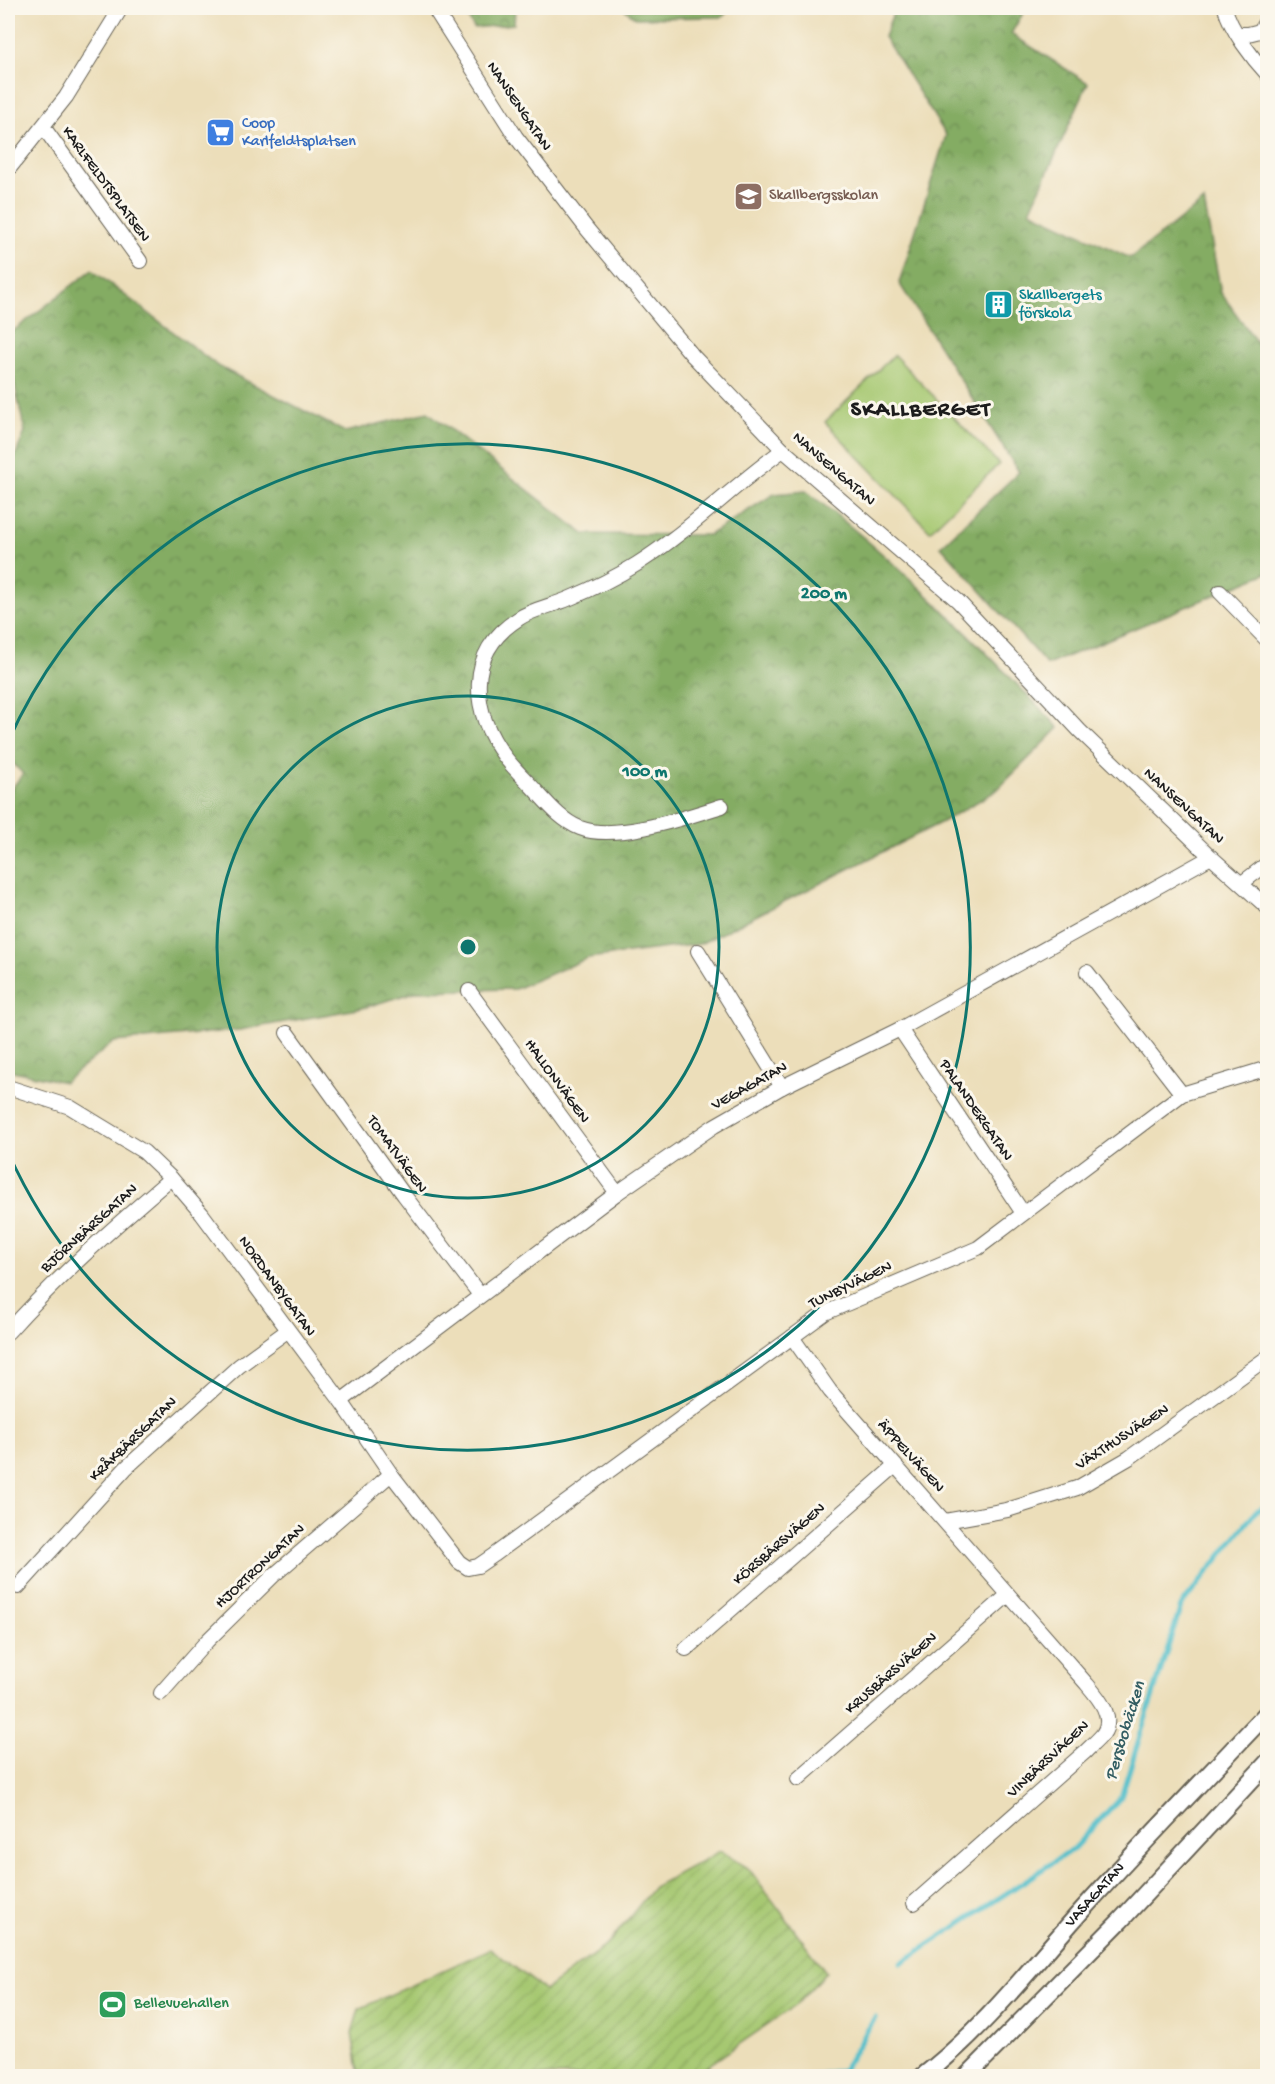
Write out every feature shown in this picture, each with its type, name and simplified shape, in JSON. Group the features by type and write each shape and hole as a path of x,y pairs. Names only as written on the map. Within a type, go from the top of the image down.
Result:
{"street":[{"path":"8,170 44,128 66,97 121,8"},
{"name":"NANSENGATAN","path":"434,8 516,137 587,230 693,356 783,450 958,601 1080,731 1268,908"},
{"path":"1225,8 1227,17 1250,56 1268,75"},
{"path":"1238,34 1260,31 1267,19 1266,8"},
{"name":"KARLFELDTSPLATSEN","path":"44,128 140,261"},
{"path":"722,806 643,828 609,832 581,828 552,808 505,757 487,728 481,711 479,694 481,666 486,650 499,633 519,618 608,582 649,556 783,450"},
{"path":"1221,592 1268,641"},
{"name":"VEGAGATAN","path":"341,1401 617,1193 714,1126 782,1087 900,1029 1211,856"},
{"path":"1242,883 1268,863"},
{"path":"698,951 782,1087"},
{"path":"1087,972 1182,1094"},
{"name":"HALLONVÄGEN","path":"469,991 617,1193"},
{"name":"PALANDERGATAN","path":"900,1029 1023,1213"},
{"name":"TOMATVÄGEN","path":"286,1034 480,1295"},
{"name":"TUNBYVÄGEN","path":"468,1568 478,1566 494,1556 825,1313 978,1248 1182,1094 1268,1068"},
{"name":"NORDANBYGATAN","path":"8,1087 70,1107 144,1152 171,1178 202,1214 341,1401 391,1474 459,1562 468,1568"},
{"name":"BJÖRNBÄRSGATAN","path":"8,1332 42,1293 171,1178"},
{"name":"KRÅKBÄRSGATAN","path":"18,1587 126,1468 239,1366 287,1331"},
{"name":"ÄPPELVÄGEN","path":"792,1337 830,1391 1008,1595"},
{"name":"VÄXTHUSVÄGEN","path":"945,1521 1007,1510 1077,1488 1129,1458 1268,1357"},
{"name":"KÖRSBÄRSVÄGEN","path":"686,1649 895,1466"},
{"name":"HJORTRONGATAN","path":"161,1693 207,1641 273,1576 391,1474"},
{"name":"KRUSBÄRSVÄGEN","path":"798,1779 1008,1595"},
{"name":"VINBÄRSVÄGEN","path":"914,1903 1077,1759 1104,1732 1107,1720 1102,1704 1008,1595"},
{"name":"VASAGATAN","path":"923,2076 962,2042 1127,1860 1268,1712"},
{"name":"VASAGATAN","path":"967,2076 1120,1921 1268,1762"}],"green space":[{"path":"462,8 515,8 514,24 474,28"},
{"path":"623,8 730,8 723,17 636,18"},
{"path":"895,8 1026,8 1011,34 1088,83 1030,211 1130,258 1204,201 1221,293 1267,354 1267,573 1047,665 941,546 1019,472 899,283 946,135 884,37"},
{"path":"92,270 218,366 345,432 428,412 584,534 709,535 774,494 806,491 906,575 1059,728 996,791 942,822 700,944 588,958 515,989 418,991 363,1008 240,1030 114,1042 64,1082 8,1070 8,793 23,774 8,758 8,473 25,432 8,354 8,335"},
{"path":"894,355 999,464 930,531 825,422"},
{"path":"720,1851 749,1869 826,1972 796,2005 693,2076 359,2076 352,2033 359,2009 490,1949 545,1990 608,1944 654,1887"}],"waterway":[{"name":"Persbobäcken","path":"901,1963 1073,1849 1121,1797 1181,1606 1256,1511 1268,1505"},
{"name":"Persbobäcken","path":"813,2076 843,2070 875,2018"}],"place":[{"name":"Coop Karlfeldtsplatsen","path":"221,133"},
{"name":"Skallbergsskolan","path":"748,196"},
{"name":"Skallbergets förskola","path":"998,305"},
{"name":"Bellevuehallen","path":"113,2004"}],"district":[{"name":"SKALLBERGET","path":"921,411"}]}
